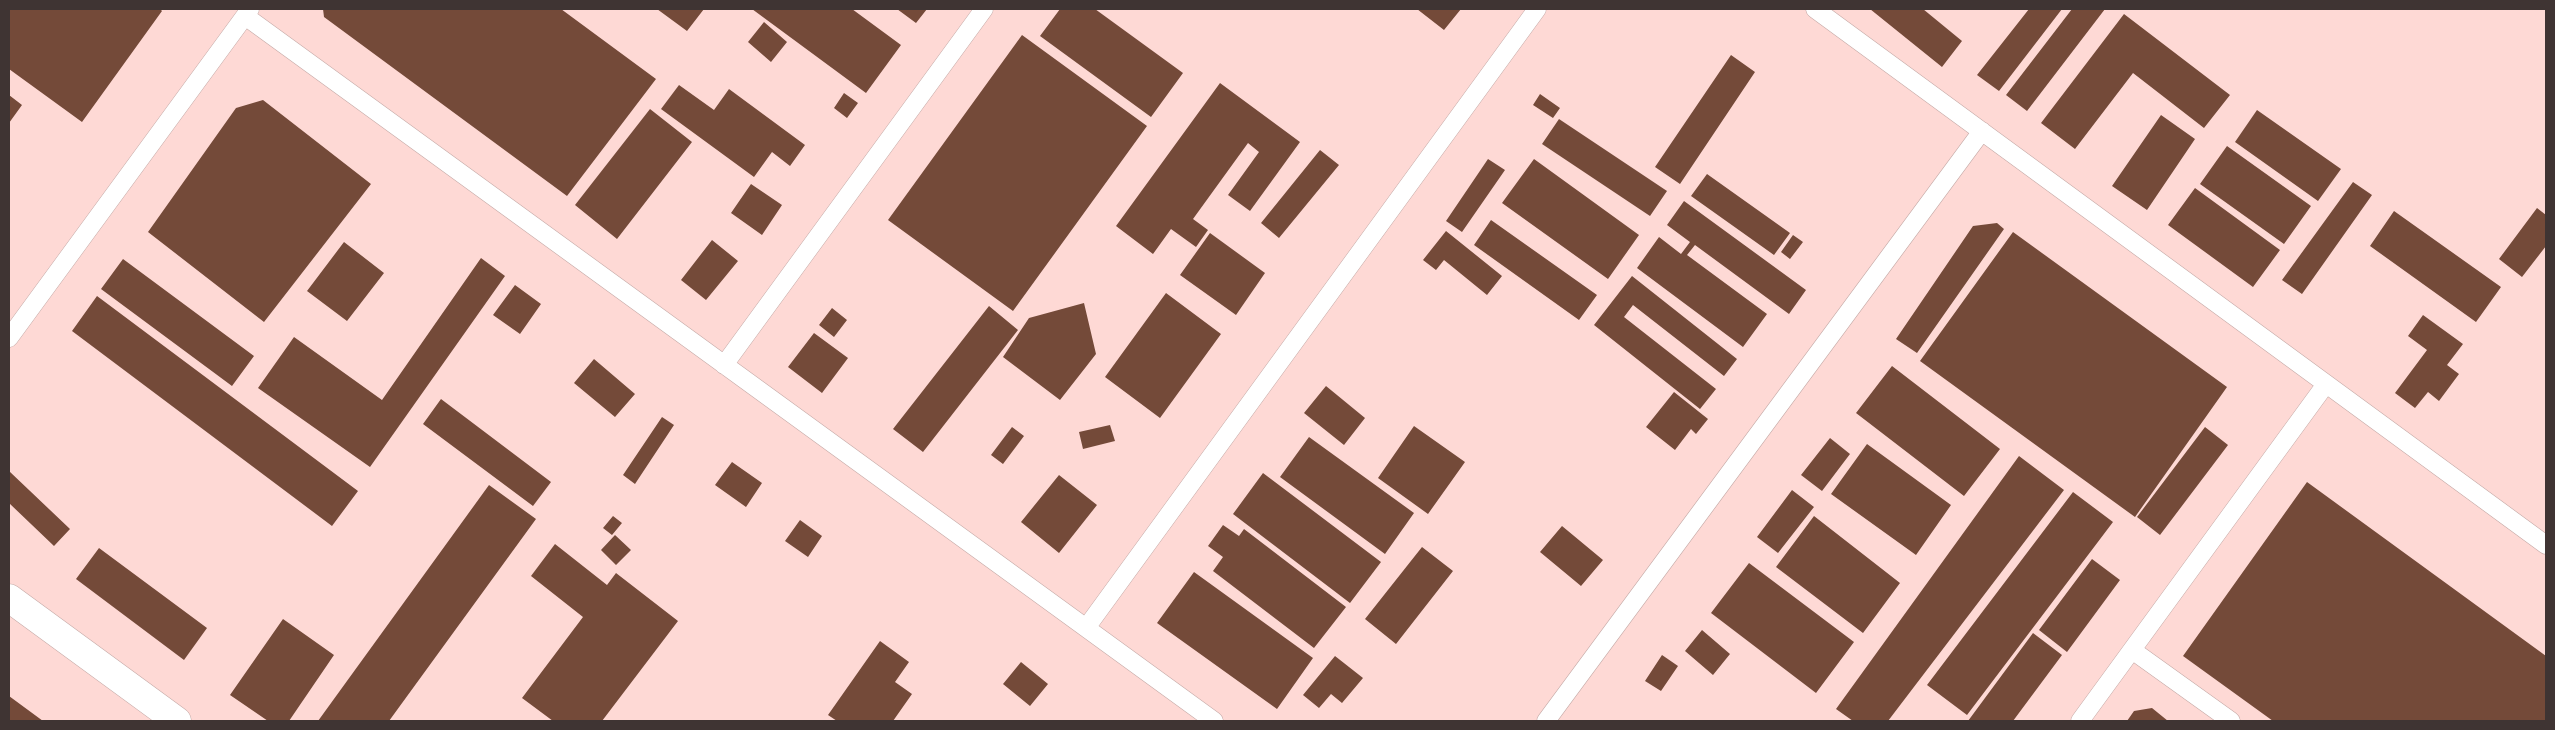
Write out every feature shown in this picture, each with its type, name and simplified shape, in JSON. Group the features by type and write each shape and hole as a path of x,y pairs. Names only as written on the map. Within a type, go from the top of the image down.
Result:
{"street":[{"path":"9,598 177,721"}],"lane":[{"path":"724,365 984,9"},
{"path":"1086,628 1537,9"},
{"path":"1815,9 2546,545"},
{"path":"9,338 247,12 724,365 1214,721"},
{"path":"1546,721 1982,131"},
{"path":"2080,721 2326,384"},
{"path":"2132,650 2231,721"}],"shaded area":[{"path":"9,9 2546,9 2546,721 9,721"}],"building":[{"path":"9,9 160,9 162,11 82,122 9,69"},
{"path":"323,9 561,9 656,79 567,196 324,17"},
{"path":"657,9 704,9 687,31"},
{"path":"752,9 852,9 901,45 866,93"},
{"path":"897,9 927,9 916,23"},
{"path":"1060,9 1095,9 1183,73 1151,117 1040,36"},
{"path":"1417,9 1461,9 1444,30"},
{"path":"1870,9 1923,9 1962,41 1942,67"},
{"path":"2029,9 2062,9 1999,91 1977,75"},
{"path":"2072,9 2105,9 2027,111 2006,95"},
{"path":"2124,14 2230,95 2204,128 2133,73 2075,149 2041,123"},
{"path":"764,22 787,42 771,62 748,42"},
{"path":"1022,35 1147,126 1013,311 888,220"},
{"path":"1731,55 1755,72 1680,184 1655,167"},
{"path":"1220,83 1300,142 1250,211 1228,195 1259,152 1248,143 1193,219 1208,230 1196,247 1171,229 1153,254 1116,226"},
{"path":"679,85 714,110 729,89 805,145 790,166 772,152 754,177 661,109"},
{"path":"844,93 858,103 847,118 834,108"},
{"path":"1540,94 1560,108 1553,118 1533,105"},
{"path":"9,95 22,105 9,123"},
{"path":"263,100 371,184 264,322 148,232 236,108"},
{"path":"650,109 692,142 617,239 575,205"},
{"path":"2257,110 2341,169 2318,201 2235,142"},
{"path":"2161,115 2195,139 2147,210 2112,186"},
{"path":"1559,119 1667,191 1650,216 1542,144"},
{"path":"2227,146 2311,206 2284,244 2200,184"},
{"path":"1320,150 1339,165 1279,238 1261,223"},
{"path":"1488,159 1505,170 1462,232 1446,221"},
{"path":"1534,159 1639,235 1608,279 1502,203"},
{"path":"1707,174 1790,233 1774,255 1691,196"},
{"path":"2353,182 2372,195 2302,294 2282,280"},
{"path":"751,184 782,205 762,235 731,213"},
{"path":"2195,188 2280,250 2253,287 2168,225"},
{"path":"1684,201 1806,290 1789,314 1695,245 1687,255 1767,314 1743,347 1637,268 1659,237 1681,254 1690,242 1667,225"},
{"path":"2537,208 2546,215 2546,246 2522,277 2499,259"},
{"path":"2394,211 2501,287 2476,322 2370,246"},
{"path":"1491,220 1597,295 1579,320 1474,245"},
{"path":"1997,223 2004,229 1917,353 1896,339 1973,226"},
{"path":"1446,231 1502,276 1487,295 1444,260 1436,270 1423,260"},
{"path":"2013,232 2227,387 2135,517 1920,361"},
{"path":"1210,233 1265,273 1236,315 1180,275"},
{"path":"1793,235 1803,242 1790,259 1781,252"},
{"path":"712,240 738,261 706,300 681,280"},
{"path":"344,242 384,273 347,321 307,291"},
{"path":"481,258 505,276 370,467 258,388 294,337 382,400"},
{"path":"123,259 254,356 232,386 101,289"},
{"path":"1632,276 1737,359 1724,376 1633,305 1624,317 1716,389 1700,409 1594,325"},
{"path":"515,285 541,304 520,334 493,315"},
{"path":"1166,293 1221,334 1160,418 1105,377"},
{"path":"97,296 358,491 332,526 72,331"},
{"path":"1084,303 1096,354 1060,400 1003,357 1029,318"},
{"path":"989,306 1018,330 923,452 893,429"},
{"path":"832,308 847,320 834,337 819,325"},
{"path":"2423,315 2463,344 2447,365 2459,374 2439,401 2428,392 2415,408 2395,393 2427,350 2408,336"},
{"path":"814,333 848,358 822,393 788,367"},
{"path":"594,359 635,394 615,417 574,383"},
{"path":"1892,366 2000,449 1964,496 1856,413"},
{"path":"1326,386 1365,418 1344,445 1304,413"},
{"path":"1674,392 1708,419 1696,434 1691,429 1675,450 1646,427"},
{"path":"441,399 551,482 533,506 423,424"},
{"path":"662,417 674,425 635,484 623,475"},
{"path":"1110,425 1115,441 1083,449 1079,432"},
{"path":"1414,426 1465,462 1428,514 1378,478"},
{"path":"1012,427 1024,436 1003,464 991,455"},
{"path":"2205,427 2228,445 2160,535 2137,517"},
{"path":"1309,437 1414,513 1385,554 1280,477"},
{"path":"1830,438 1850,454 1822,491 1801,475"},
{"path":"1867,444 1951,505 1916,555 1831,494"},
{"path":"2019,456 2064,490 1888,721 1853,721 1836,709"},
{"path":"732,462 762,483 746,507 715,485"},
{"path":"9,471 70,529 54,546 9,503"},
{"path":"1263,473 1381,562 1350,603 1233,514"},
{"path":"1059,475 1097,505 1059,553 1021,522"},
{"path":"2307,482 2546,656 2546,721 2273,721 2183,656"},
{"path":"489,485 536,519 389,721 318,721"},
{"path":"1792,490 1814,507 1778,553 1757,537"},
{"path":"2073,492 2113,522 1967,715 1927,685"},
{"path":"613,516 622,523 612,535 603,528"},
{"path":"1814,516 1900,583 1863,633 1776,567"},
{"path":"800,520 822,536 808,557 785,541"},
{"path":"1223,525 1239,536 1244,529 1346,607 1314,648 1213,571 1223,557 1208,546"},
{"path":"1562,526 1603,560 1581,586 1540,552"},
{"path":"615,535 631,550 616,565 601,550"},
{"path":"555,544 607,585 616,573 678,621 602,721 553,721 522,698 583,617 531,576"},
{"path":"1422,547 1453,571 1396,644 1365,619"},
{"path":"99,548 207,628 184,660 76,579"},
{"path":"2092,559 2120,580 2067,652 2039,630"},
{"path":"1749,563 1854,642 1816,693 1711,613"},
{"path":"1194,572 1313,658 1277,709 1157,623"},
{"path":"283,619 334,655 289,721 268,721 230,695"},
{"path":"1702,630 1730,654 1713,675 1685,651"},
{"path":"2033,633 2062,655 2013,721 1968,721"},
{"path":"880,641 909,662 895,682 912,694 893,721 837,721 828,715"},
{"path":"1662,655 1678,666 1661,691 1645,681"},
{"path":"1335,656 1363,678 1342,703 1331,694 1319,708 1303,695"},
{"path":"1021,662 1048,684 1030,706 1003,684"},
{"path":"9,696 43,721 9,721"},
{"path":"2152,708 2168,721 2127,721 2134,711"}]}
